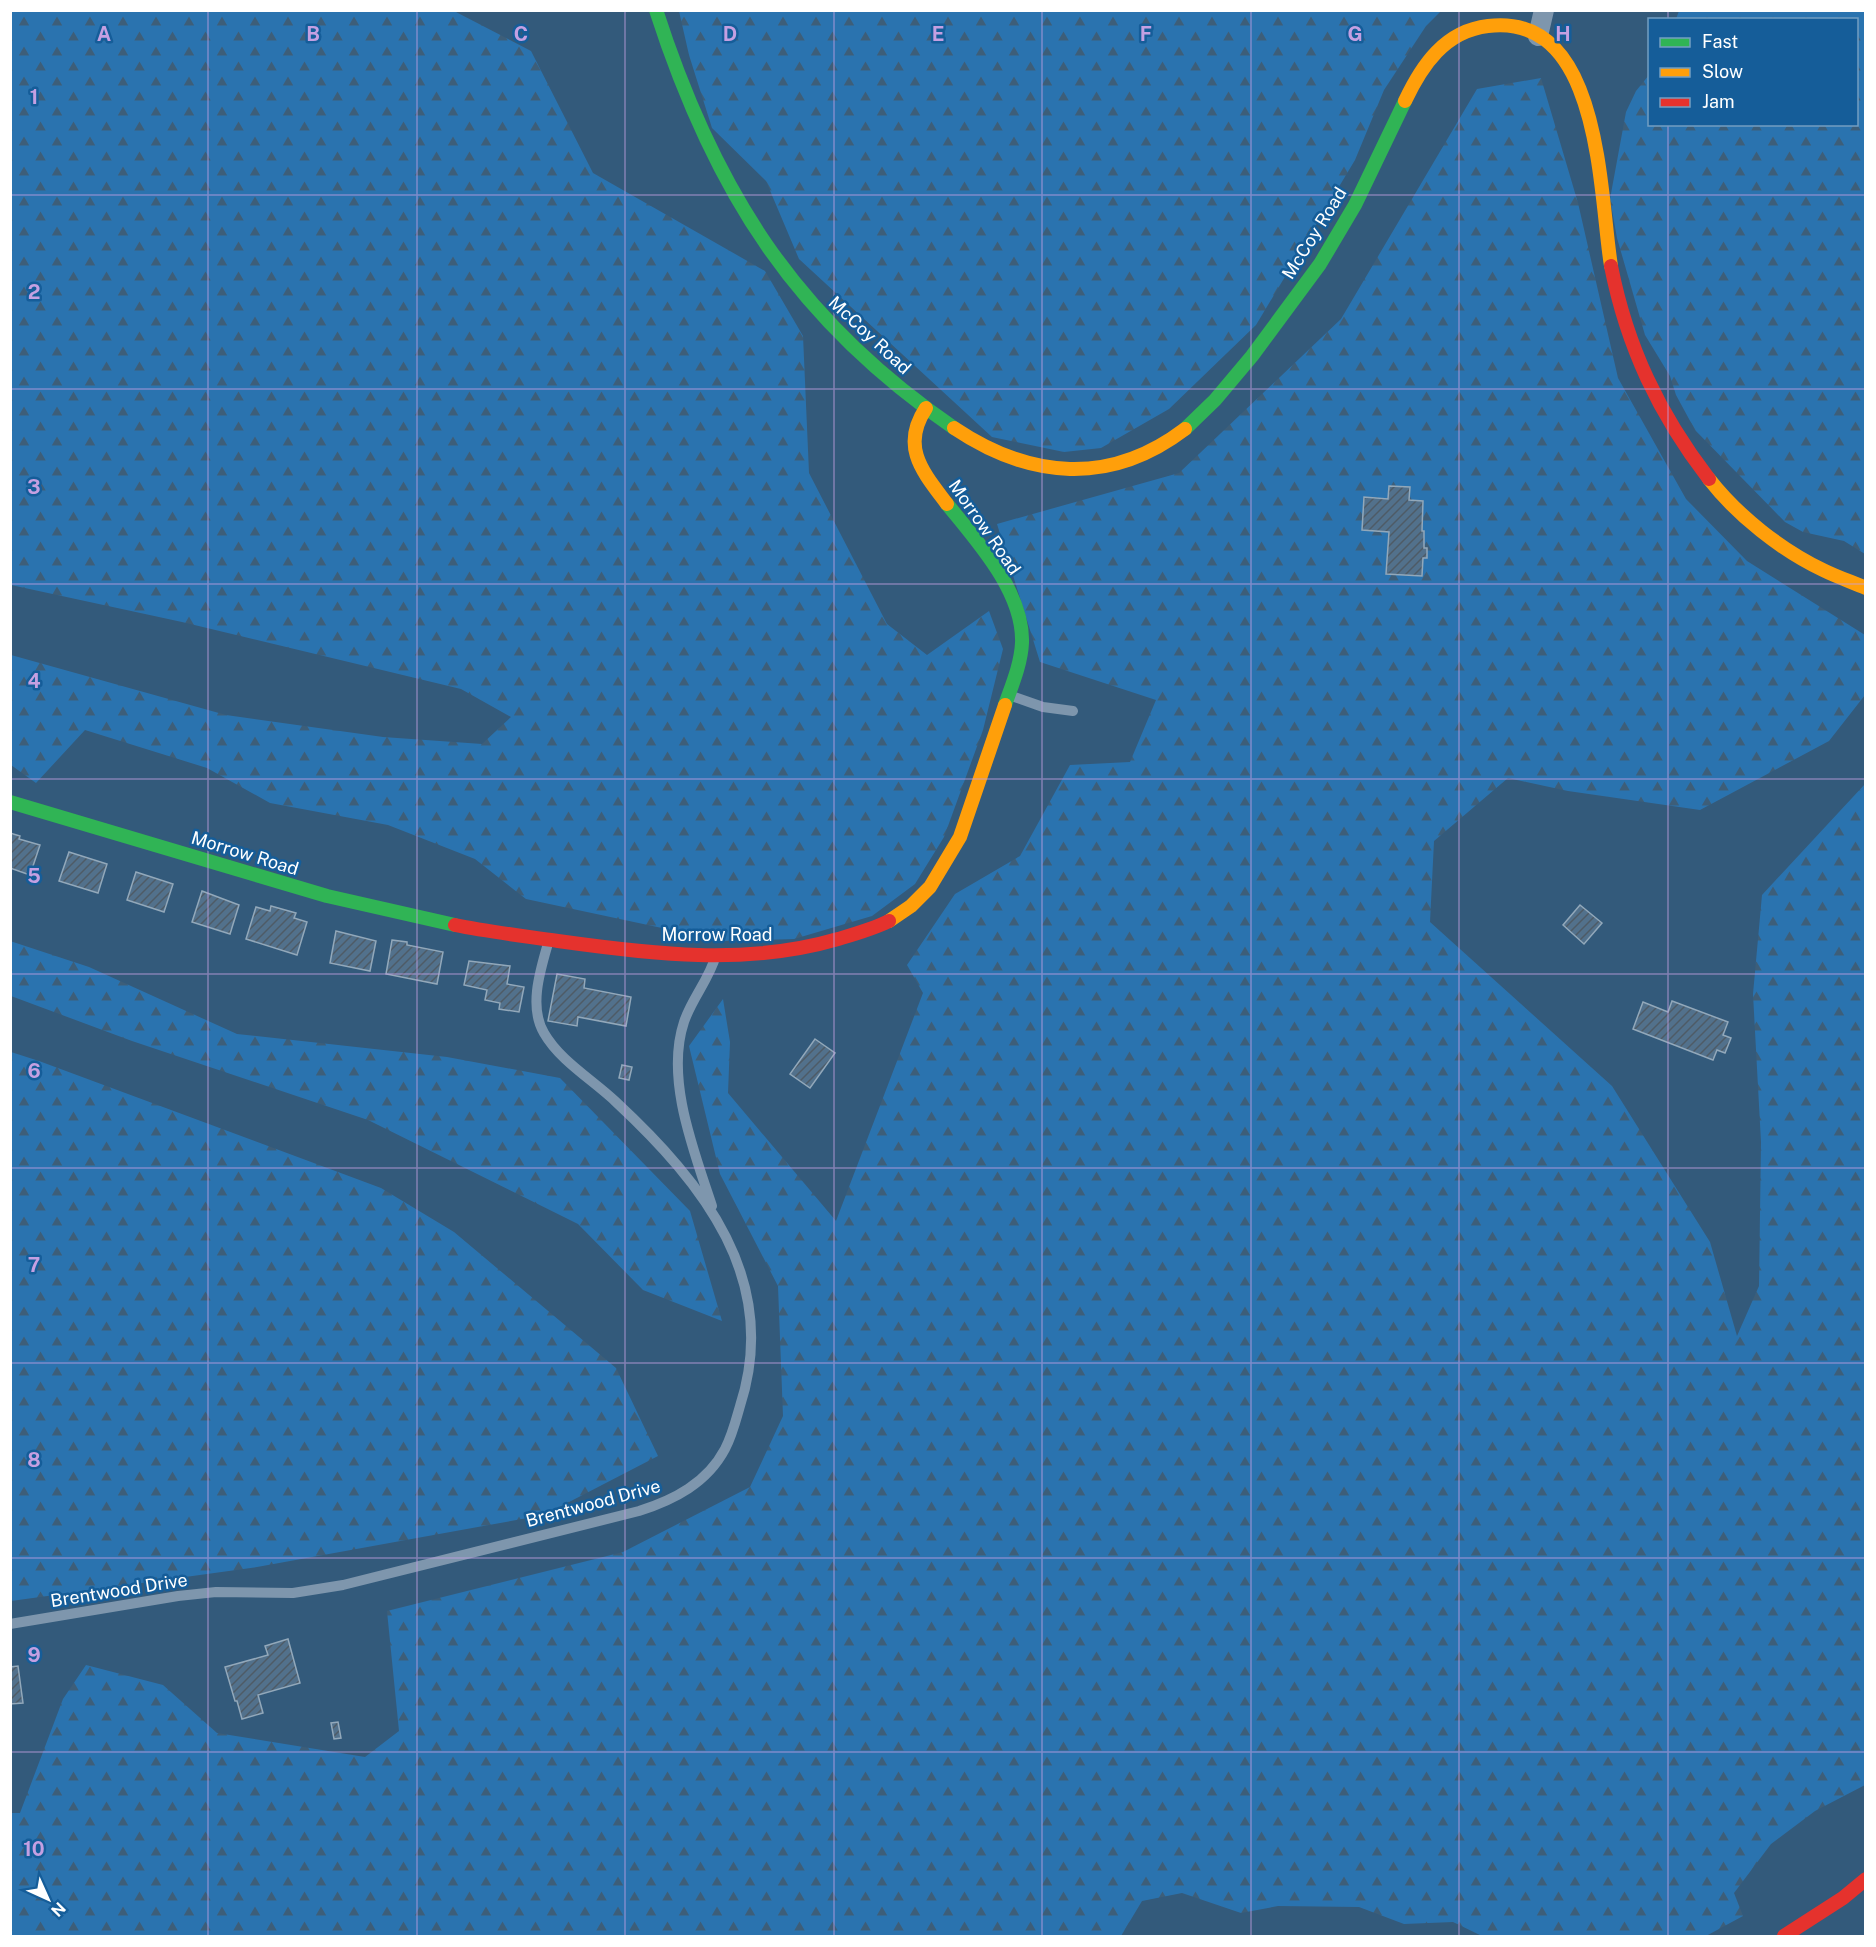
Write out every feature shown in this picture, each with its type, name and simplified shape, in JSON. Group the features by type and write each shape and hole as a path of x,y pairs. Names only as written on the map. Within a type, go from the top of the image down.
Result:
{"main road":[{"name":"McCoy Road","path":"656,10 670,53 711,148 733,191 761,237 812,306 844,339 926,408 982,445 1006,457 1035,466 1063,470 1092,470 1120,464 1143,455 1169,441 1194,421 1222,392 1260,346 1314,272 1356,203 1411,88 1424,66 1438,50 1455,37 1490,25 1514,26 1538,36 1557,50 1570,67 1581,90 1595,149 1612,270 1623,316 1635,354 1669,425 1712,484 1763,533 1815,567 1846,582 1866,588"},
{"name":"Morrow Road","path":"10,802 327,896 470,928 549,940 624,950 716,955 776,952 818,945 887,922 911,906 930,887 960,837 1009,695 1020,659 1022,638 1017,613 1006,586 920,465 913,439 916,426 926,408"},
{"path":"1784,1936 1843,1898 1866,1879"}],"street":[{"path":"1538,36 1544,10"}],"lane":[{"path":"1009,695 1043,707 1073,711"},
{"name":"Brentwood Drive","path":"10,1624 178,1596 216,1592 293,1593 343,1585 639,1512 663,1503 700,1481 725,1450 744,1396 750,1364 751,1335 746,1291 731,1245 715,1215 695,1187 635,1119 566,1059 542,1032 537,1000 540,974 549,940"},
{"path":"715,1215 685,1119 679,1041 684,1020 707,979 716,955"}],"green space":[{"path":"11,11 454,11 531,51 593,173 765,271 803,336 809,473 887,624 927,655 989,611 1003,649 983,730 944,837 915,884 872,916 794,939 723,941 526,899 475,859 388,825 270,803 207,768 85,730 36,783 11,765 11,655 226,715 383,737 482,744 511,717 461,689 182,622 11,585"},
{"path":"679,11 1441,11 1426,26 1384,90 1355,160 1256,325 1169,409 1101,448 1064,452 992,437 799,259 766,181 712,128 689,55"},
{"path":"1679,11 1865,11 1865,554 1844,541 1803,532 1785,522 1695,430 1676,395 1670,376 1645,335 1617,238 1610,199 1626,112 1636,91 1648,76 1648,126 1858,126 1858,18 1676,18"},
{"path":"1541,78 1578,203 1618,378 1686,499 1747,561 1865,635 1865,695 1829,741 1700,810 1568,791 1508,778 1434,841 1430,922 1612,1086 1710,1242 1737,1336 1759,1286 1761,1142 1753,994 1762,895 1865,784 1865,1785 1815,1811 1771,1844 1734,1893 1743,1916 1706,1936 1482,1936 1453,1922 1404,1924 1359,1907 1278,1906 1241,1913 1182,1893 1142,1901 1121,1936 11,1936 10,1813 20,1813 63,1699 86,1665 163,1685 217,1733 365,1757 399,1731 387,1611 623,1552 750,1487 783,1416 778,1286 720,1174 689,1046 723,999 730,1042 728,1093 836,1221 923,993 907,965 955,894 1020,856 1070,765 1130,762 1156,700 1040,662 997,524 1179,473 1341,319 1477,89"},
{"path":"10,941 89,967 237,1034 447,1057 560,1078 690,1211 722,1321 643,1290 578,1224 368,1120 132,1041 11,996"},
{"path":"11,1052 381,1188 454,1232 616,1368 658,1456 544,1515 257,1567 11,1601"}],"building":[{"path":"1389,486 1410,487 1409,500 1423,501 1422,531 1424,531 1424,548 1427,548 1427,558 1423,558 1422,576 1386,574 1389,532 1362,530 1364,497 1388,499"},
{"path":"10,833 20,836 19,839 40,845 30,875 10,868"},
{"path":"69,852 107,864 98,893 59,881"},
{"path":"136,872 173,884 164,912 127,900"},
{"path":"202,891 239,905 230,934 192,922"},
{"path":"1580,905 1602,923 1584,944 1563,925"},
{"path":"271,906 296,913 294,918 307,922 297,955 246,939 256,907 270,911"},
{"path":"336,931 376,941 370,971 330,963"},
{"path":"392,940 443,952 437,984 386,974"},
{"path":"469,961 510,966 507,984 524,987 519,1012 499,1009 500,1003 485,1000 487,990 464,985"},
{"path":"557,974 585,979 584,988 631,997 626,1026 578,1017 577,1026 548,1021"},
{"path":"1672,1001 1728,1022 1723,1035 1731,1038 1725,1053 1717,1050 1713,1060 1633,1029 1643,1002 1668,1012"},
{"path":"815,1039 835,1053 810,1088 790,1074"},
{"path":"622,1065 632,1067 629,1080 619,1078"},
{"path":"288,1639 300,1683 258,1695 263,1713 242,1719 225,1667 268,1655 265,1646"},
{"path":"18,1666 23,1703 10,1704 10,1667"},
{"path":"338,1722 341,1738 334,1739 331,1723"}],"traffic: fast":[{"path":"656,10 679,75 705,136 734,193 767,246 805,295 849,342 898,386 954,428"},
{"path":"1185,429 1215,400 1252,356 1320,264 1355,205 1405,101"},
{"path":"947,504 996,568 1007,586 1021,624 1020,659 1005,705"},
{"path":"10,802 327,896 455,925"}],"traffic: slow":[{"path":"1405,101 1419,75 1437,52 1447,42 1473,29 1488,26 1526,29 1554,47 1574,76 1588,113 1597,154 1611,266"},
{"path":"926,408 918,422 915,447 923,470 947,504"},
{"path":"954,428 1012,458 1041,466 1070,469 1099,467 1128,460 1157,447 1185,429"},
{"path":"1709,479 1733,506 1776,542 1807,562 1866,588"},
{"path":"889,921 911,906 930,887 960,837 1005,705"}],"traffic: jam":[{"path":"1611,266 1626,324 1647,378 1675,430 1709,479"},
{"path":"455,925 628,950 733,955 769,953 803,947 838,939 889,921"},
{"path":"1784,1936 1843,1898 1866,1879"}]}
